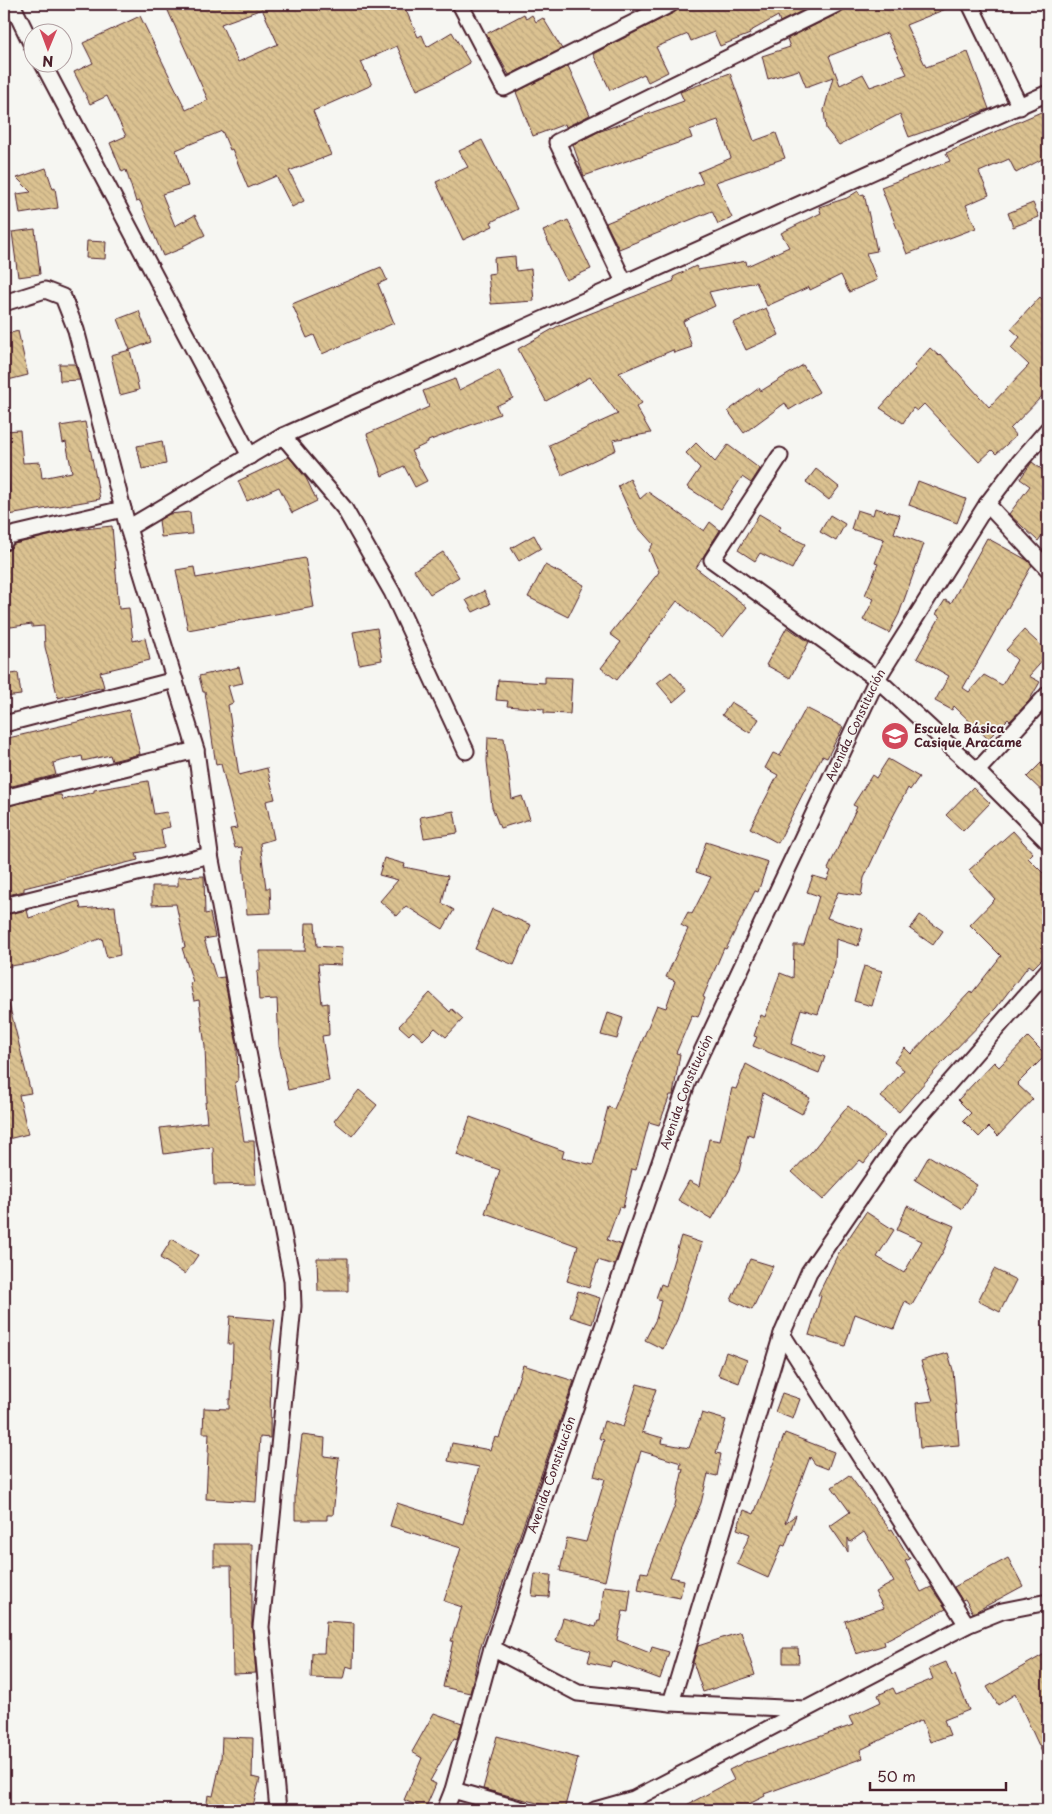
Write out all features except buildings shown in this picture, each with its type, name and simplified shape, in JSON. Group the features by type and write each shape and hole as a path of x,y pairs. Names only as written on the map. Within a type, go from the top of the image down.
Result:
{"street":[{"path":"460,4 504,88 672,4"},
{"path":"624,282 557,142 837,4"},
{"path":"970,4 1020,107"},
{"path":"13,7 22,25"},
{"path":"47,72 250,456"},
{"path":"128,528 283,436 1048,93"},
{"path":"4,303 45,290 63,297 76,330 128,528 196,750 210,855 292,1280 293,1306 261,1627 278,1810"},
{"name":"Avenida Constitución","path":"445,1810 453,1790 492,1648 688,1081 877,679 987,504 1048,429"},
{"path":"283,436 344,508 392,592 466,751"},
{"path":"780,456 712,560 877,679 977,771 1048,842"},
{"path":"987,504 1048,569"},
{"path":"4,542 8,536 123,509"},
{"path":"4,724 175,680"},
{"path":"977,771 1048,694"},
{"path":"4,798 196,750"},
{"path":"4,906 210,855"},
{"path":"671,1702 782,1334 809,1272 902,1138 1048,970"},
{"path":"782,1334 967,1626"},
{"path":"596,1810 634,1799 967,1626 1002,1611 1048,1602"},
{"path":"492,1648 578,1693 671,1702 806,1710"},
{"path":"453,1790 523,1810"}],"place":[{"name":"Escuela Básica Casique Aracame","path":"895,736"}]}
